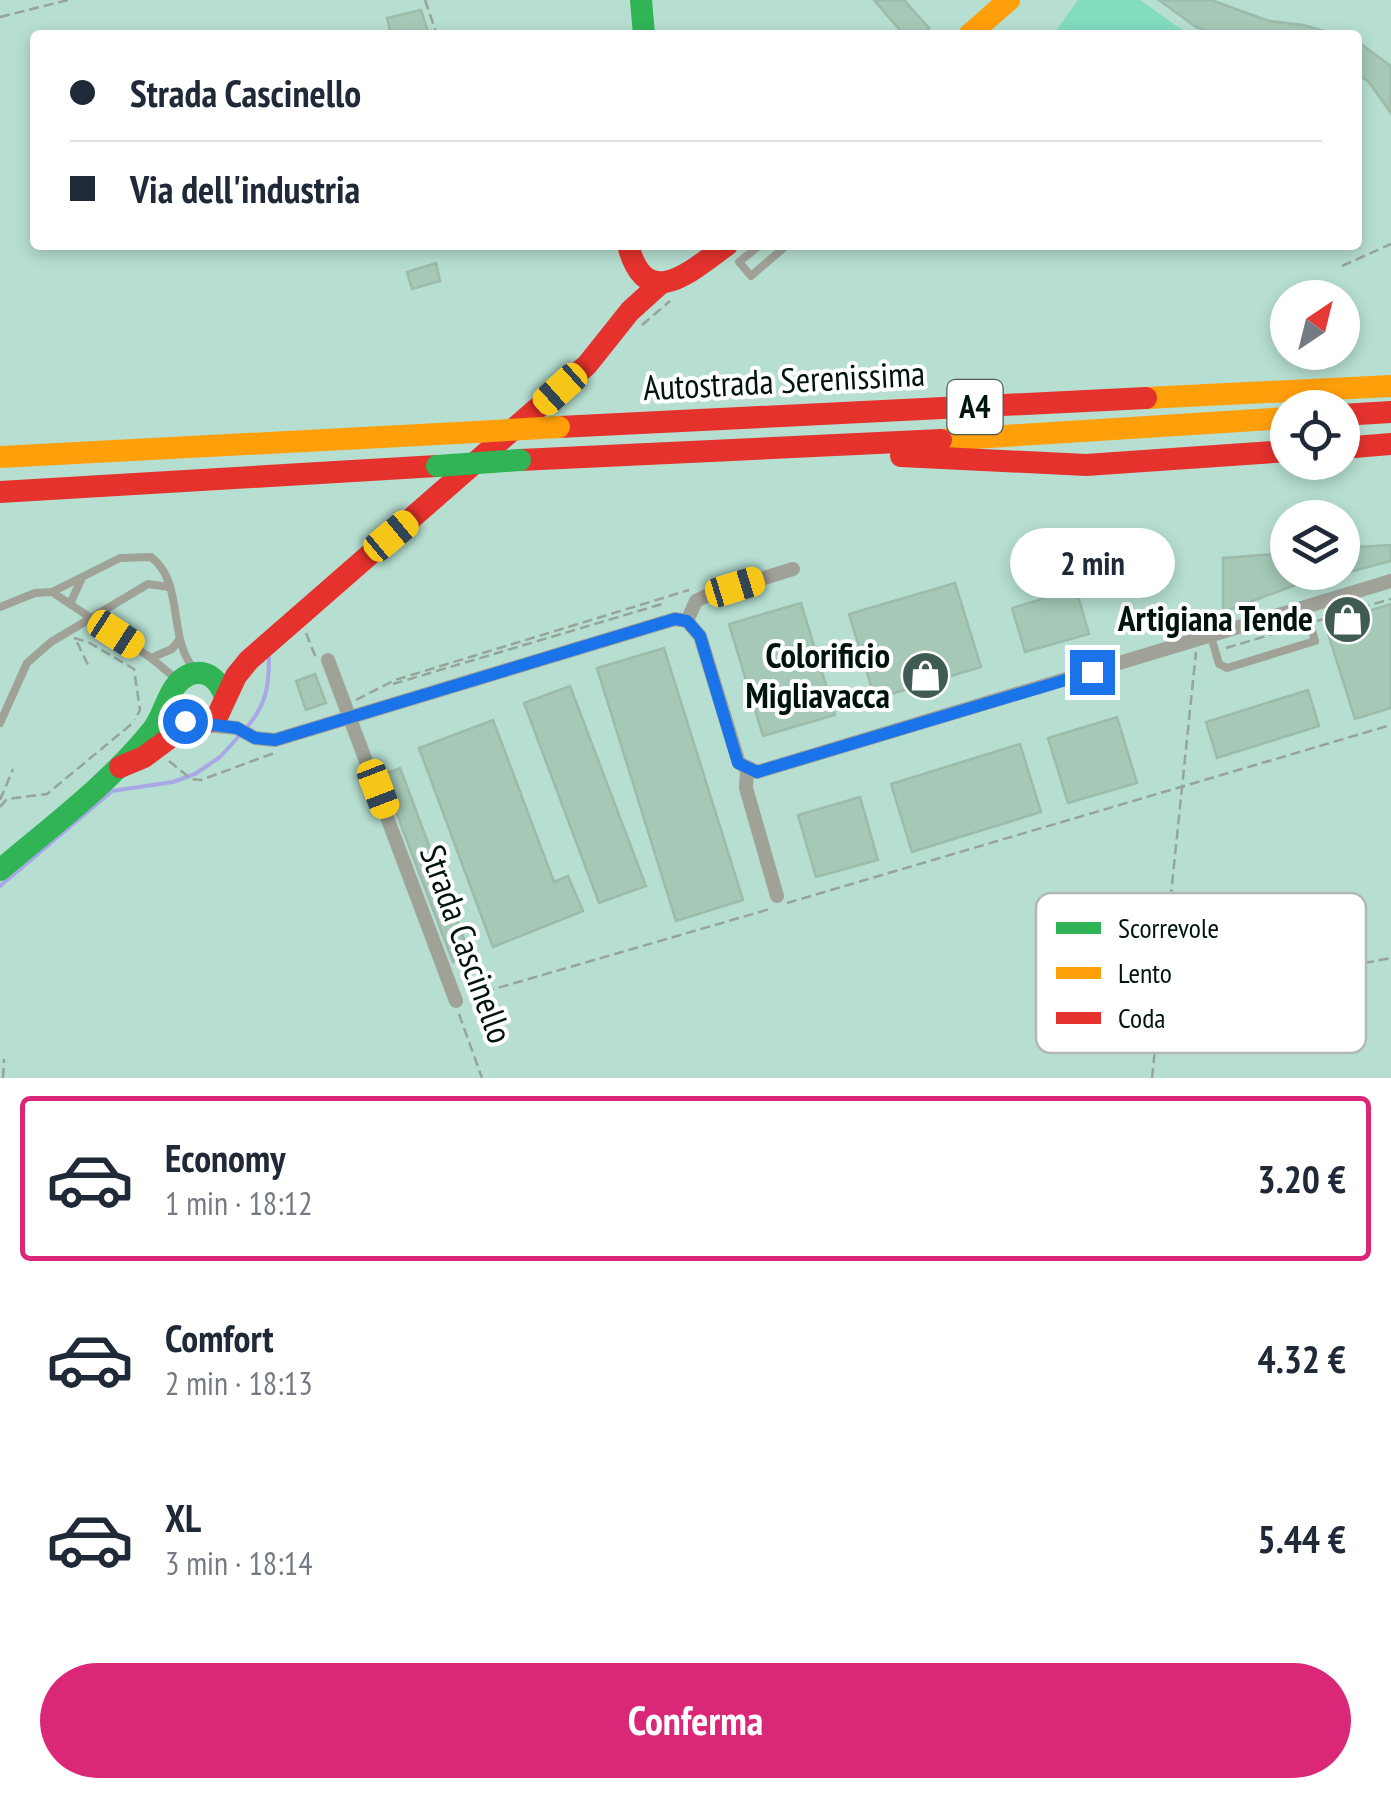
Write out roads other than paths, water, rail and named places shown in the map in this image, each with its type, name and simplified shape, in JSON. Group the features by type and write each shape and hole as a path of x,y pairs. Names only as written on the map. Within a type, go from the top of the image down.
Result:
{"main road":[{"path":"641,0 644,30"},
{"path":"975,30 1009,0"},
{"path":"631,256 646,278 669,289"},
{"path":"587,365 616,318 631,256"},
{"path":"120,767 175,734 204,725 220,714 248,660 587,365 630,311 680,280 696,256"},
{"name":"Autostrada Serenissima","path":"0,457 1391,386"},
{"path":"1360,414 1391,412"},
{"name":"Autostrada Serenissima","path":"0,492 1270,419"},
{"path":"1360,447 1391,444"},
{"path":"772,450 1086,465 1270,452"},
{"path":"0,870 120,767 190,679 293,619"},
{"path":"190,679 220,683 225,700"},
{"path":"190,679 174,706 180,718 204,725"}],"street":[{"path":"687,621 696,601 706,596 793,569"},
{"path":"204,725 237,728 255,738 275,740 348,711 666,620 687,621 700,636 738,763 757,772 1391,581"},
{"name":"Strada Cascinello","path":"328,660 456,1001"},
{"path":"225,700 237,728"},
{"path":"747,769 746,788 778,896"}],"lane":[{"path":"754,250 740,262 751,276 781,250"},
{"path":"0,607 34,593 52,592 120,558 142,555 160,564 169,587 190,679"},
{"path":"70,604 81,580"},
{"path":"0,723 27,663 69,631 148,584 169,587"},
{"path":"52,592 151,658 190,679"},
{"path":"1204,638 1219,664 1226,668 1316,641 1306,607"},
{"path":"151,658 172,649 179,640"}],"waterway":[{"path":"247,727 265,695 269,658"},
{"path":"0,886 112,791 173,782 195,774 220,757 241,734"}],"place":[{"name":"Artigiana Tende","path":"1348,619"},
{"name":"Colorificio Migliavacca","path":"925,676"}]}
